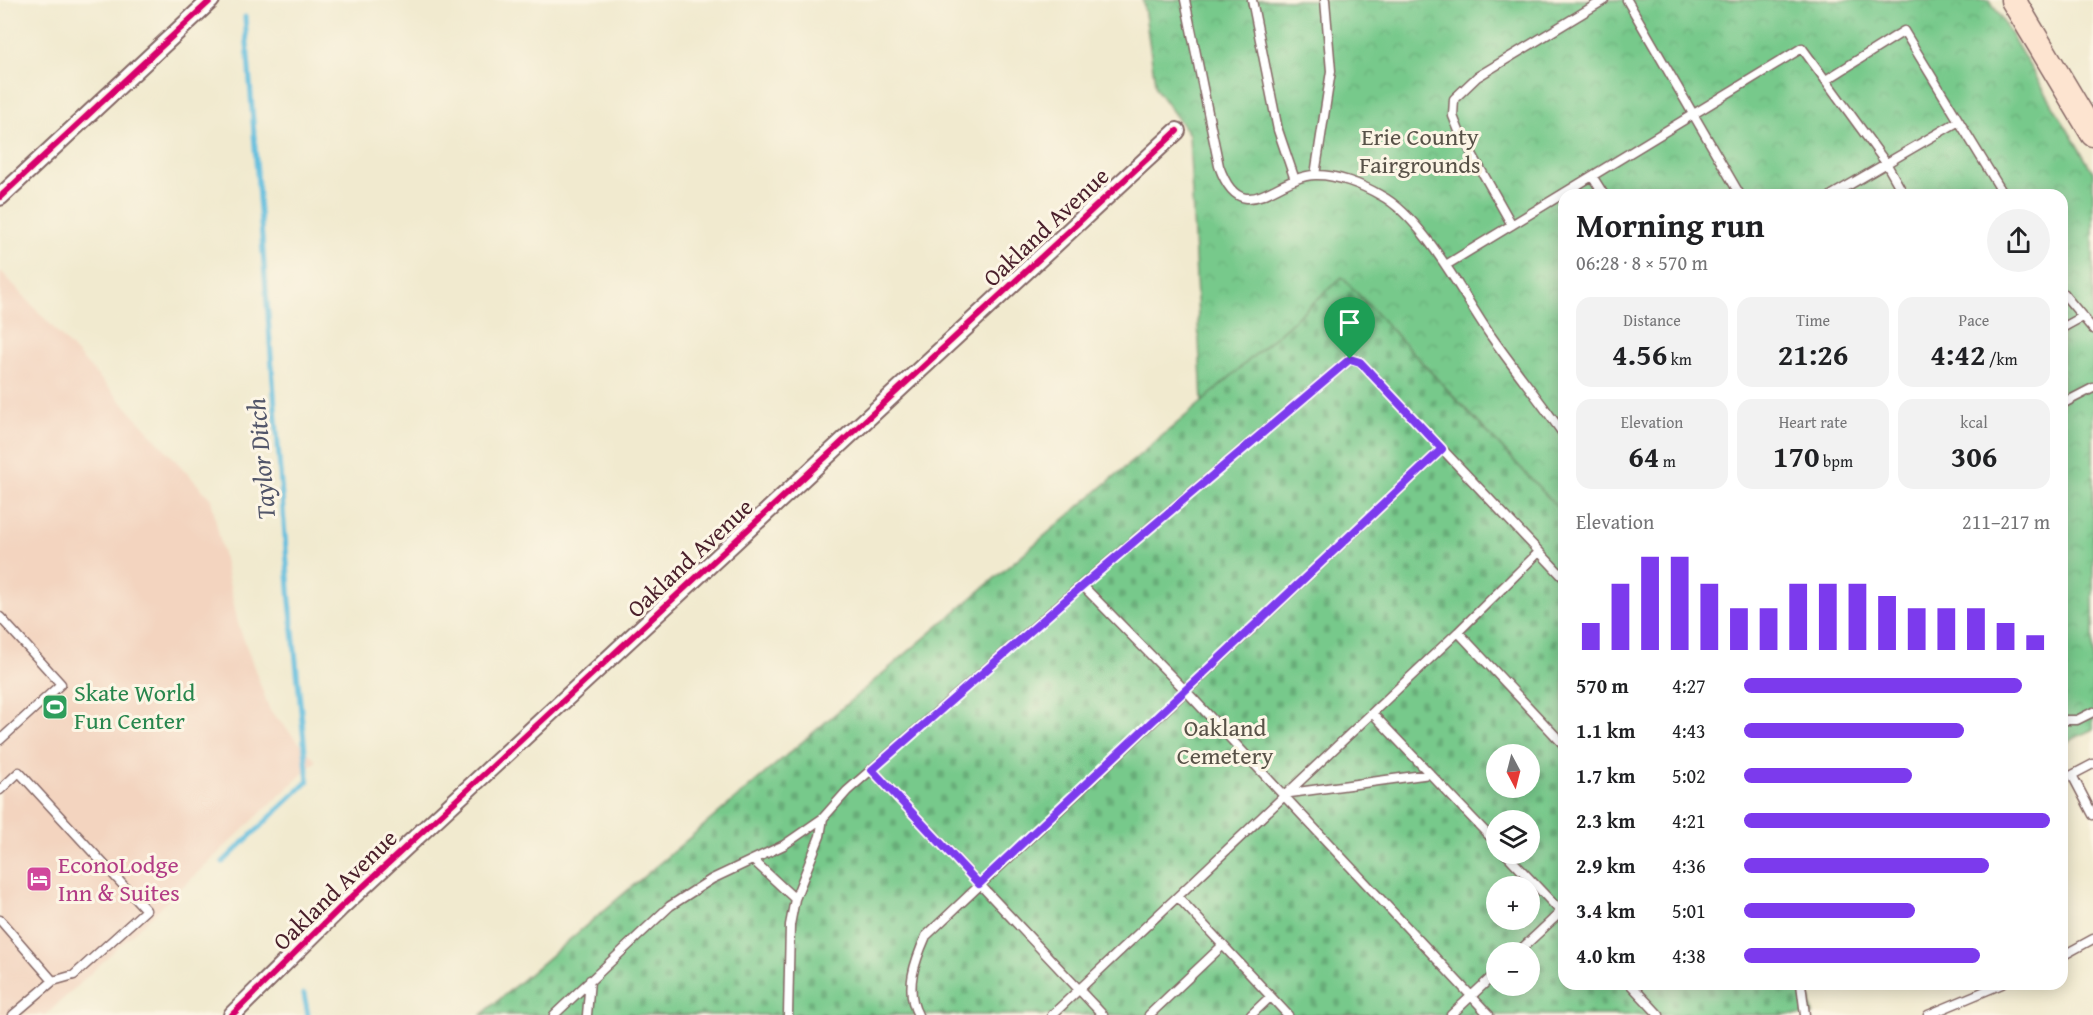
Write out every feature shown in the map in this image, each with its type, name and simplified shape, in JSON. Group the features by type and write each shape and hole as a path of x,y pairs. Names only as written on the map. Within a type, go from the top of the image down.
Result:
{"main road":[{"path":"2013,0 2093,134"}],"street":[{"path":"0,196 203,2"},
{"name":"Oakland Avenue","path":"232,1015 340,908 1177,131"}],"lane":[{"path":"1185,0 1217,156 1227,184 1242,196 1258,198 1295,180 1315,175 1364,188 1388,200 1446,265 1491,335 1558,427"},
{"path":"1252,0 1278,130 1295,180"},
{"path":"1315,175 1330,71 1325,0"},
{"path":"1512,225 1453,116 1454,99 1478,77 1604,0"},
{"path":"1627,0 1737,189"},
{"path":"1826,80 1904,31 2000,189"},
{"path":"1571,189 1802,48 1886,163 1901,189"},
{"path":"1842,189 1959,121"},
{"path":"1592,176 1600,189"},
{"path":"1446,265 1558,197"},
{"path":"2068,300 2093,330"},
{"path":"2068,325 2082,317"},
{"path":"554,1015 670,906 712,879 784,845 823,818 847,791 1083,585 1350,359 1360,362 1558,572"},
{"path":"2068,401 2093,388"},
{"path":"918,1015 911,987 915,960 926,936 1442,449"},
{"path":"1052,1015 1458,632 1539,552"},
{"path":"1083,585 1489,1015"},
{"path":"0,617 61,684 0,740"},
{"path":"1458,632 1558,739"},
{"path":"2068,720 2077,720 2093,712"},
{"path":"1372,713 1486,833"},
{"path":"2093,764 2072,775 2093,815"},
{"path":"872,770 1102,1015"},
{"path":"0,790 19,772 146,910 74,975 52,981 13,1015"},
{"path":"1283,795 1430,774"},
{"path":"788,1015 790,925 795,899 820,837 823,818"},
{"path":"753,860 795,899"},
{"path":"1516,864 1558,907"},
{"path":"1178,897 1288,1015"},
{"path":"1529,942 1558,916"},
{"path":"0,920 52,981"},
{"path":"2068,953 2093,939"},
{"path":"1149,1015 1223,945"},
{"path":"587,1015 591,980"},
{"path":"1451,1015 1486,983"},
{"path":"1636,990 1659,1015"},
{"path":"1800,990 1805,1015"},
{"path":"1928,1015 1988,990"},
{"path":"1251,1015 1270,997"}],"shaded area":[{"path":"0,270 211,499 238,624 270,711 316,761 46,1015 0,1015"}],"green space":[{"name":"Erie County Fairgrounds","path":"1143,0 1990,0 2093,172 2093,729 2068,742 2068,189 1558,189 1558,508 1342,277 1202,402 1189,134 1156,89"},
{"name":"Oakland Cemetery","path":"1342,277 1558,508 1558,990 1809,990 1813,1015 481,1015 1202,402"}],"waterway":[{"name":"Taylor Ditch","path":"223,862 308,781 290,601 245,17"},
{"path":"304,994 308,1015"}],"cycle path":[{"path":"0,197 211,0"},
{"path":"232,1015 340,908 1177,131"}],"place":[{"name":"Skate World Fun Center","path":"55,707"},
{"name":"EconoLodge Inn & Suites","path":"39,879"}],"route":[{"path":"1350,359 1360,362 1442,449 979,884 872,770 1083,585 1350,359"}]}
